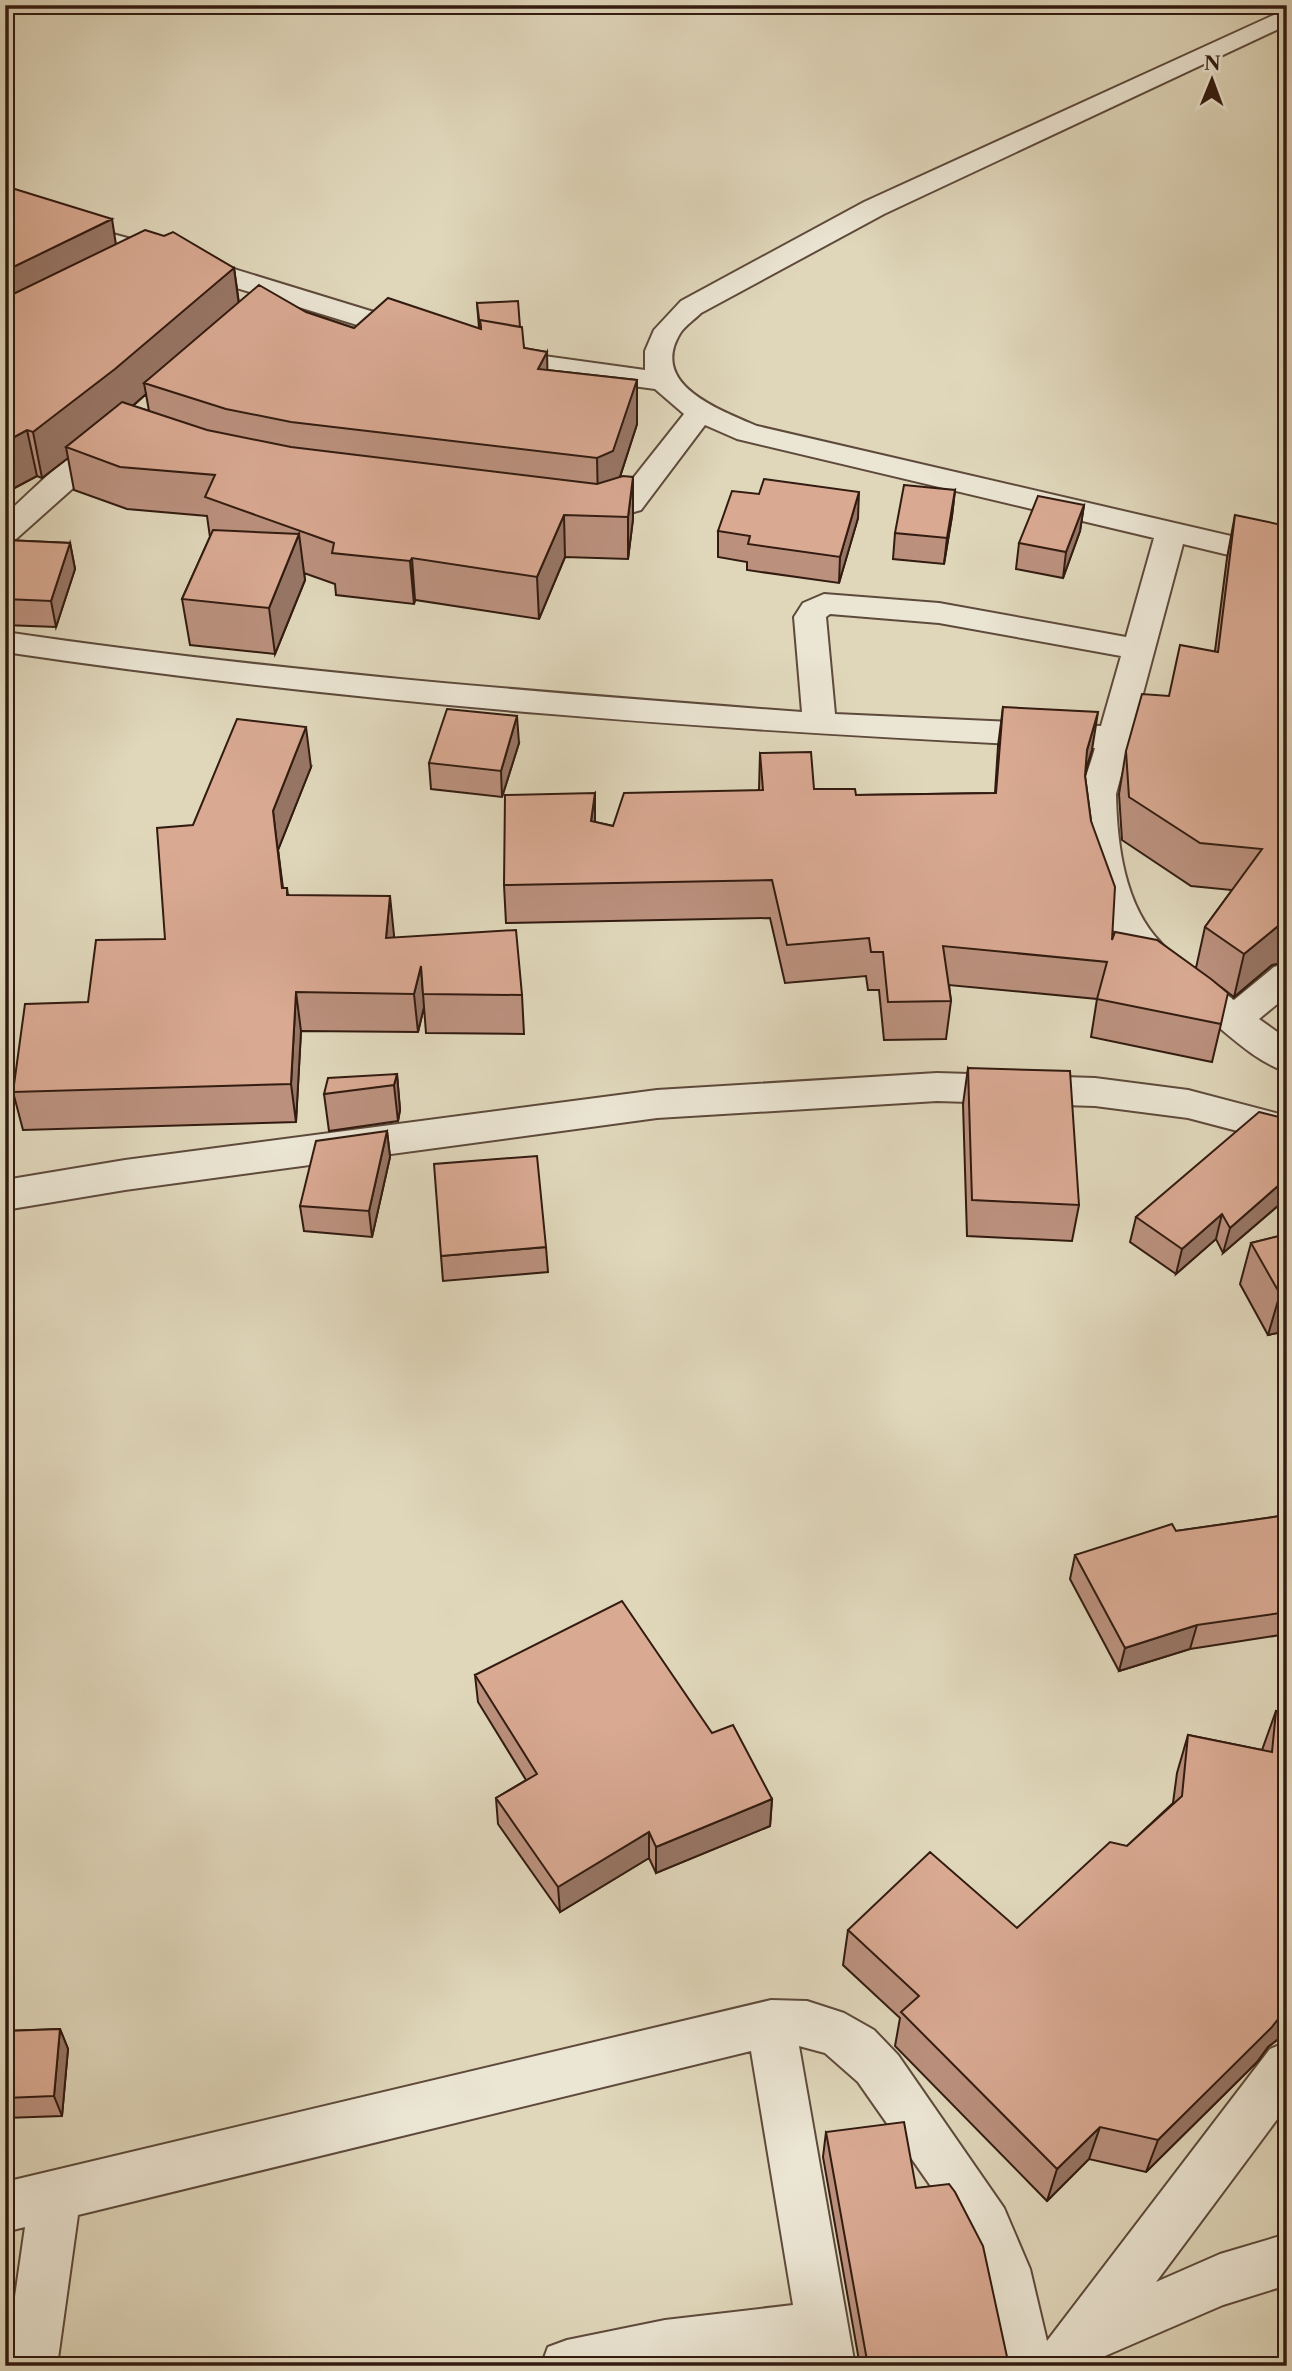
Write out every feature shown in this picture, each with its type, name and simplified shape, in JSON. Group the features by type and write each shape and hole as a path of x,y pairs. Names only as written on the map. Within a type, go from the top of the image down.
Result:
{"street":[{"path":"1287,16 874,208 691,307 668,330 658,356 662,381 671,392 701,411 747,433 797,447 1287,559"},
{"path":"5,213 162,256 273,303 544,365 662,381"},
{"path":"128,274 162,256"},
{"path":"561,510 598,514 630,503 701,411"},
{"path":"5,532 79,465 132,429"},
{"path":"1171,533 1099,794 1099,818 1115,897 1128,924 1147,951 1287,1058"},
{"path":"819,724 810,617 814,610 824,604 939,613 1138,649"},
{"path":"5,642 133,661 524,702 819,724 1113,738"},
{"path":"1234,1020 1287,976"},
{"path":"5,1195 657,1104 937,1087 1095,1092 1188,1104 1287,1130"},
{"path":"5,1170 48,1188"},
{"path":"5,2207 771,2023 796,2022 825,2028 858,2049 880,2071 978,2213 1000,2256 1016,2314 1026,2366"},
{"path":"567,2366 665,2346 826,2347 771,2023"},
{"path":"1071,2353 1287,2066"},
{"path":"31,2366 55,2196"},
{"path":"1071,2353 1220,2280 1287,2259"}],"building":[{"path":"5,186 112,219 5,271"},
{"path":"145,230 164,236 173,232 234,268 115,369 33,432 27,430 5,442 5,298"},
{"path":"259,285 306,312 354,328 388,298 481,329 480,320 522,327 524,348 547,352 538,369 637,380 613,451 597,458 291,422 226,409 144,383"},
{"path":"518,301 520,327 480,320 480,327 477,303"},
{"path":"122,402 207,430 291,447 597,484 623,476 633,477 628,517 564,515 537,577 412,558 410,561 332,553 334,543 205,497 215,475 120,467 66,447"},
{"path":"764,479 859,492 840,557 748,544 750,536 718,531 732,491 759,494"},
{"path":"904,485 955,490 947,538 895,533"},
{"path":"1038,496 1084,505 1066,552 1019,543"},
{"path":"1235,515 1287,526 1287,922 1283,922 1244,954 1205,927 1262,849 1200,843 1129,797 1126,751 1142,694 1169,696 1180,645 1218,652"},
{"path":"213,530 299,534 269,608 182,599"},
{"path":"5,540 70,543 51,601 5,599"},
{"path":"1003,707 1098,712 1087,750 1085,776 1091,821 1115,887 1112,940 1115,932 1157,940 1211,979 1228,993 1221,1024 1097,999 1107,962 943,946 951,1001 888,1002 883,952 871,952 869,938 787,945 772,880 504,885 505,795 595,793 591,821 613,826 624,793 763,790 760,753 811,752 814,789 855,789 856,795 996,793"},
{"path":"447,709 517,716 501,771 429,763"},
{"path":"237,719 306,727 273,811 282,888 287,888 287,895 390,896 386,938 516,930 522,995 423,994 421,966 414,994 296,992 291,1084 13,1092 25,1004 88,1002 96,940 165,939 157,828 193,825"},
{"path":"968,1068 1070,1071 1079,1205 972,1200"},
{"path":"397,1074 394,1085 324,1094 328,1078"},
{"path":"1259,1112 1287,1119 1287,1178 1230,1228 1222,1214 1182,1249 1136,1217"},
{"path":"387,1131 369,1211 300,1206 316,1141"},
{"path":"537,1156 546,1247 441,1256 434,1164"},
{"path":"1287,1234 1287,1293 1280,1294 1251,1243"},
{"path":"1287,1515 1287,1612 1197,1625 1125,1648 1075,1555 1172,1524 1176,1531"},
{"path":"622,1601 712,1733 733,1725 772,1799 656,1847 649,1832 558,1887 496,1798 537,1774 475,1675"},
{"path":"1276,1711 1287,1713 1287,2010 1158,2140 1100,2127 1057,2169 901,2012 919,1996 848,1930 930,1852 1017,1928 1110,1842 1127,1846 1182,1796 1188,1735 1272,1752"},
{"path":"60,2029 54,2096 5,2098 5,2031"},
{"path":"904,2122 916,2188 949,2184 983,2246 1009,2366 868,2366 826,2132"}]}
